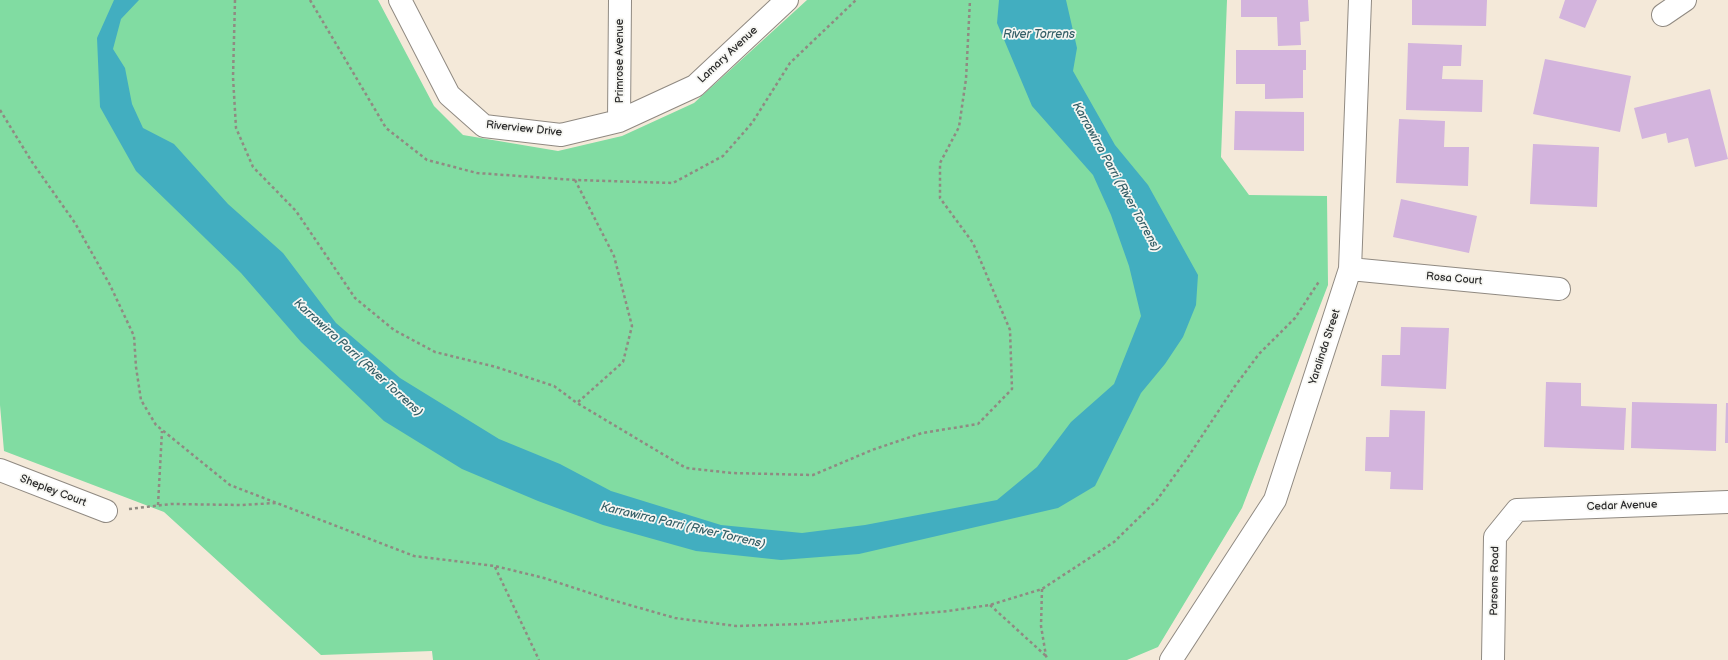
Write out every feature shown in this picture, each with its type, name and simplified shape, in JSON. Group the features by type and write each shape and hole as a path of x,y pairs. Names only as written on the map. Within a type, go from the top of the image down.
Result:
{"street":[{"name":"Riverview Drive","path":"400,0 449,96 484,126 561,135 619,121"},
{"name":"Primrose Avenue","path":"619,121 620,0"},
{"name":"Lamary Avenue","path":"619,121 695,86 787,0"},
{"name":"Yaralinda Street","path":"1171,660 1275,500 1350,269 1360,0"},
{"path":"1663,15 1685,0"},
{"name":"Rosa Court","path":"1350,269 1559,289"},
{"name":"Shepley Court","path":"0,470 106,511"},
{"name":"Cedar Avenue","path":"1517,510 1728,502"},
{"name":"Parsons Road","path":"1493,660 1495,537 1517,510"}],"path":[{"path":"234,0 233,77 236,128 253,167 296,211 355,298 394,330 436,352 496,367 554,386 577,403 686,468 732,473 813,475 872,450 922,433 978,424 1012,389 1010,330 973,243 940,198 940,163 959,127 966,79 970,0"},
{"path":"0,110 32,162 75,223 110,285 134,336 136,367 141,400 156,425 230,485 414,556 495,566 544,578 605,598 675,618 736,626 803,624 883,618 990,605 1042,589 1114,542 1157,500 1188,457 1235,386 1259,354 1295,318 1328,267 1350,269"},
{"path":"575,180 614,256 632,326 623,362 577,403"},
{"path":"158,505 162,431"},
{"path":"106,511 171,504 241,505 279,503"},
{"path":"495,566 539,660"},
{"path":"1042,589 1041,626 1048,660"},
{"path":"990,605 1046,656"}],"green space":[{"path":"0,0 378,0 434,106 463,135 558,151 622,136 694,103 807,0 1227,0 1221,157 1249,195 1327,196 1328,285 1242,508 1158,647 1127,660 433,660 432,651 321,655 164,512 4,451 0,405"}],"water":[{"name":"River Torrens","path":"114,0 139,0 121,19 113,49 125,68 132,104 143,128 174,144 228,204 283,253 336,323 400,378 499,439 560,464 611,491 721,525 802,533 865,525 997,500 1037,467 1071,422 1114,384 1141,316 1129,266 1111,215 1093,175 1032,106 997,23 999,0 1066,0 1077,48 1073,71 1115,145 1148,185 1198,275 1196,305 1183,337 1165,364 1141,393 1095,486 1058,508 859,554 781,560 696,551 603,525 538,501 462,469 384,421 301,342 241,273 136,171 100,107 97,38"}],"building":[{"path":"1241,0 1308,0 1309,21 1300,22 1301,45 1278,46 1277,17 1241,17"},
{"path":"1412,0 1487,0 1486,26 1412,25"},
{"path":"1565,0 1597,0 1585,28 1559,18"},
{"path":"1408,43 1462,45 1461,66 1443,66 1442,79 1483,80 1482,112 1406,110"},
{"path":"1236,50 1306,50 1306,70 1303,70 1303,98 1265,99 1265,84 1236,84"},
{"path":"1545,59 1631,76 1620,132 1533,114"},
{"path":"1710,89 1728,159 1695,167 1688,138 1668,143 1666,133 1642,139 1634,108"},
{"path":"1235,111 1304,112 1304,151 1234,150"},
{"path":"1399,119 1445,121 1444,147 1469,147 1468,186 1396,183"},
{"path":"1533,144 1599,147 1597,207 1530,204"},
{"path":"1401,199 1477,216 1469,253 1393,237"},
{"path":"1401,327 1449,328 1446,389 1381,386 1382,355 1400,355"},
{"path":"1546,382 1581,383 1581,406 1626,408 1624,450 1544,447"},
{"path":"1632,402 1717,404 1716,451 1631,448"},
{"path":"1726,403 1728,403 1728,443 1725,443"},
{"path":"1390,410 1425,411 1423,490 1390,489 1391,472 1365,471 1366,437 1389,437"}],"water label":[{"name":"Karrawirra Parri (River Torrens)","path":"1116,177"},
{"name":"Karrawirra Parri (River Torrens)","path":"358,358"},
{"name":"Karrawirra Parri (River Torrens)","path":"683,526"}]}
